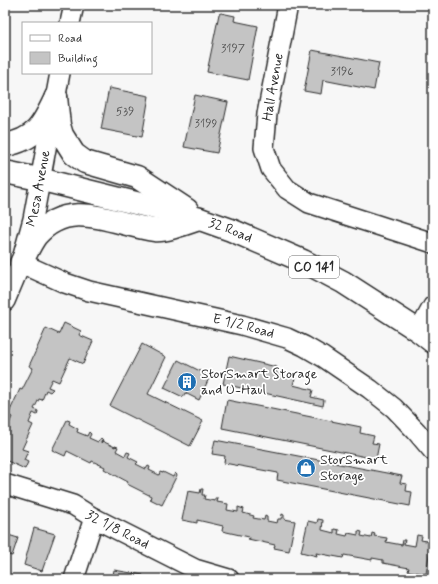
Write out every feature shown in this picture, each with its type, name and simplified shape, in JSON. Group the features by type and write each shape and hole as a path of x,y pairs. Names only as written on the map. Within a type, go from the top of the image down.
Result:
{"main road":[{"path":"5,145 20,142 30,137 44,120 56,96"},
{"path":"56,96 59,125 62,135 74,154 85,162 138,177 200,219"},
{"name":"32 Road","path":"5,172 200,219 231,230 308,264 344,282 426,336"},
{"path":"21,263 36,236 49,224 59,218 73,215 94,216 156,231 200,219"}],"street":[{"path":"70,22 74,5"},
{"name":"Hall Avenue","path":"288,5 267,114 264,148 271,169 287,189 309,203 433,243"},
{"name":"Mesa Avenue","path":"5,301 21,263 32,219 60,74"},
{"name":"E 1/2 Road","path":"21,263 65,283 88,291 248,326 287,338 304,346 358,381 394,408 433,451"},
{"path":"426,336 433,306"},
{"name":"32 1/8 Road","path":"5,484 73,505 94,518 195,569 229,579"},
{"path":"74,579 94,518"}],"building":[{"path":"221,13 235,16 234,21 258,26 248,80 207,72 219,14"},
{"path":"312,50 379,63 374,90 323,80 321,94 304,91"},
{"path":"109,88 149,96 142,137 101,129"},
{"path":"5,89 9,90 5,110"},
{"path":"195,95 228,102 217,153 184,147"},
{"path":"64,323 81,331 79,335 93,341 83,364 70,358 59,382 52,379 48,387 53,389 50,392 46,390 42,400 39,399 34,409 38,411 37,415 33,413 29,423 33,425 22,449 28,451 24,460 28,462 25,469 5,460 5,433 12,417 8,415 20,389 22,390 33,368 29,366 46,328 59,334"},
{"path":"142,344 166,357 148,394 203,421 190,446 110,406"},
{"path":"229,356 277,367 276,373 295,378 293,385 313,390 311,397 324,400 323,406 223,384"},
{"name":"StorSmart Storage and U-Haul","path":"178,360 210,376 199,400 185,393 183,397 164,388"},
{"name":"StorSmart Storage","path":"227,400 361,427 360,433 374,436 372,443 379,444 376,459 222,428"},
{"path":"67,420 70,421 69,424 78,429 77,432 87,436 89,432 91,434 89,438 98,442 101,438 103,440 102,441 118,447 116,451 125,456 127,452 130,453 128,457 138,462 136,464 146,469 148,466 150,467 149,470 159,475 160,472 163,472 173,477 175,473 177,475 162,505 150,499 151,496 127,484 128,482 104,469 105,467 92,461 91,463 67,451 65,456 52,450"},
{"name":"StorSmart Storage","path":"215,440 402,476 400,483 407,484 406,491 412,492 410,506 277,480 278,473 224,463 225,456 212,454"},
{"path":"201,489 203,489 202,495 205,495 204,499 215,501 215,498 218,498 217,502 228,504 227,510 238,512 238,507 244,509 243,513 254,516 253,518 264,520 265,516 267,517 267,521 277,523 278,519 281,519 282,514 284,515 284,519 295,521 289,551 274,548 275,545 248,539 249,537 222,531 223,526 197,520 197,523 182,520 188,491 200,493"},
{"path":"318,519 323,520 322,530 334,533 334,529 339,530 338,534 347,536 348,533 358,535 358,531 362,532 361,536 371,538 372,533 375,534 374,536 387,538 386,542 402,545 403,540 405,540 404,544 415,546 417,535 422,536 421,540 431,542 426,574 408,571 409,568 383,563 383,560 372,558 372,560 344,555 343,558 316,553 317,556 301,552 308,521 317,523"},
{"path":"34,528 55,534 42,571 24,565"},
{"path":"5,534 18,538 12,556 5,554"},
{"path":"114,570 143,575 142,579 112,579"}],"place":[{"name":"StorSmart Storage and U-Haul","path":"187,382"},
{"name":"StorSmart Storage","path":"306,468"}]}
